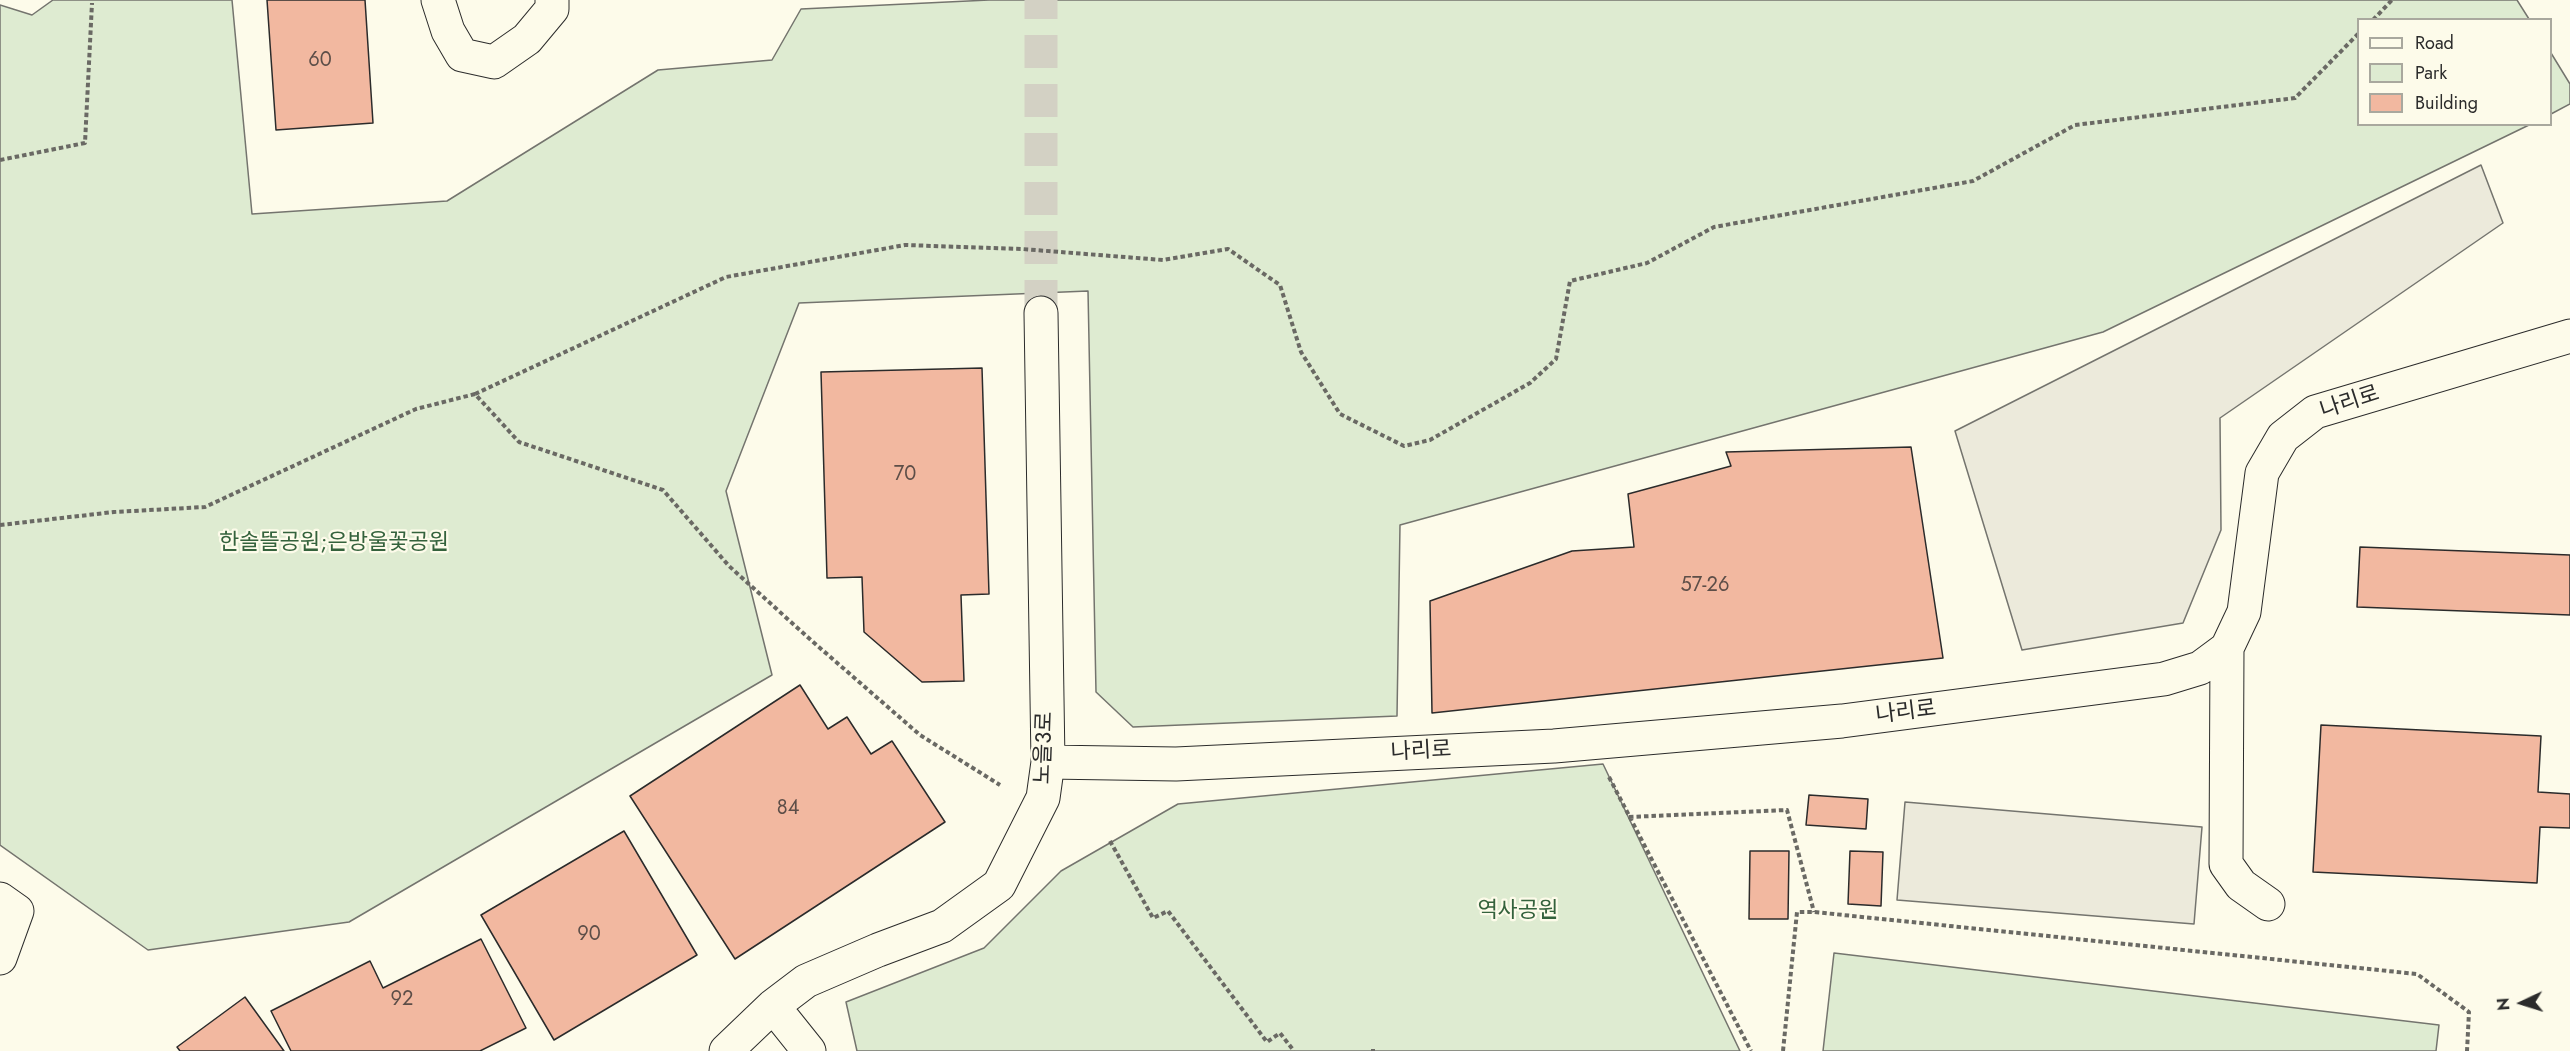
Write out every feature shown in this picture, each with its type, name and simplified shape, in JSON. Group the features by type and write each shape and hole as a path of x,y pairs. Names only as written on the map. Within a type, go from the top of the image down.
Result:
{"street":[{"path":"438,0 448,31 462,55 494,62 527,39 552,9 552,0"},
{"name":"노을3로","path":"726,1051 773,1006 806,981 942,926 999,885 1043,798 1048,762 1041,313"},
{"name":"나리로","path":"1048,762 1176,764 1554,746 1842,721 2164,679 2199,668 2227,648 2244,612 2262,473 2283,437 2315,412 2570,336"},
{"path":"2227,648 2226,864 2241,885 2268,904"},
{"path":"0,899 17,911 0,958"},
{"path":"773,1006 809,1051"}],"path":[{"path":"2375,18 2392,0"},
{"path":"0,160 85,143 92,3"},
{"path":"0,525 114,513 205,507 417,409 475,394 726,277 905,245 1022,249 1163,260 1228,249 1280,285 1301,352 1340,414 1404,446 1430,440 1530,383 1556,359 1570,281 1647,263 1714,227 1973,181 2075,125 2295,98 2357,35"},
{"path":"475,394 519,442 663,490 729,566 812,641 920,735 1000,785"},
{"path":"1608,775 1751,1051"},
{"path":"1628,817 1786,810 1814,912"},
{"path":"1110,841 1153,918 1168,911 1267,1042 1280,1033 1294,1051"},
{"path":"1783,1051 1797,912 2417,974 2469,1012 2467,1051"}],"green space":[{"name":"한솔뜰공원;은방울꽃공원","path":"53,0 232,0 252,214 447,201 658,70 772,60 801,9 989,0 2517,0 2528,18 2357,18 2357,126 2527,126 2103,332 1400,525 1397,716 1133,727 1096,692 1088,291 799,303 726,491 772,675 349,922 148,950 0,845 0,5 32,15"},
{"path":"2552,55 2570,84 2570,104 2552,113"},
{"name":"역사공원","path":"1603,764 1740,1051 857,1051 846,1002 984,948 1061,871 1178,804"},
{"path":"1834,953 2439,1025 2436,1051 1823,1051"}],"shaded area":[{"path":"2481,165 2503,223 2220,418 2221,530 2183,623 2022,650 1955,431"},
{"path":"1905,802 2202,827 2194,924 1897,900"}],"building":[{"path":"267,0 365,0 373,123 276,130"},
{"path":"982,368 989,594 961,595 964,681 922,682 864,632 862,577 827,578 821,372"},
{"path":"1911,447 1943,658 1432,713 1430,601 1572,551 1634,547 1628,494 1731,466 1726,452"},
{"path":"2360,547 2570,555 2570,615 2357,607"},
{"path":"800,685 828,729 847,717 871,754 892,741 945,822 735,959 630,796"},
{"path":"2321,725 2541,736 2538,792 2570,794 2570,828 2540,827 2537,883 2313,872"},
{"path":"1809,795 1868,799 1866,829 1806,825"},
{"path":"624,831 697,955 554,1040 481,915"},
{"path":"1750,851 1789,851 1788,919 1749,919"},
{"path":"1850,851 1883,852 1881,906 1848,904"},
{"path":"481,939 526,1028 480,1051 291,1051 271,1011 370,961 383,988"},
{"path":"245,997 284,1051 180,1051 177,1047"}],"tunnel":[{"path":"1041,0 1041,313"}]}
